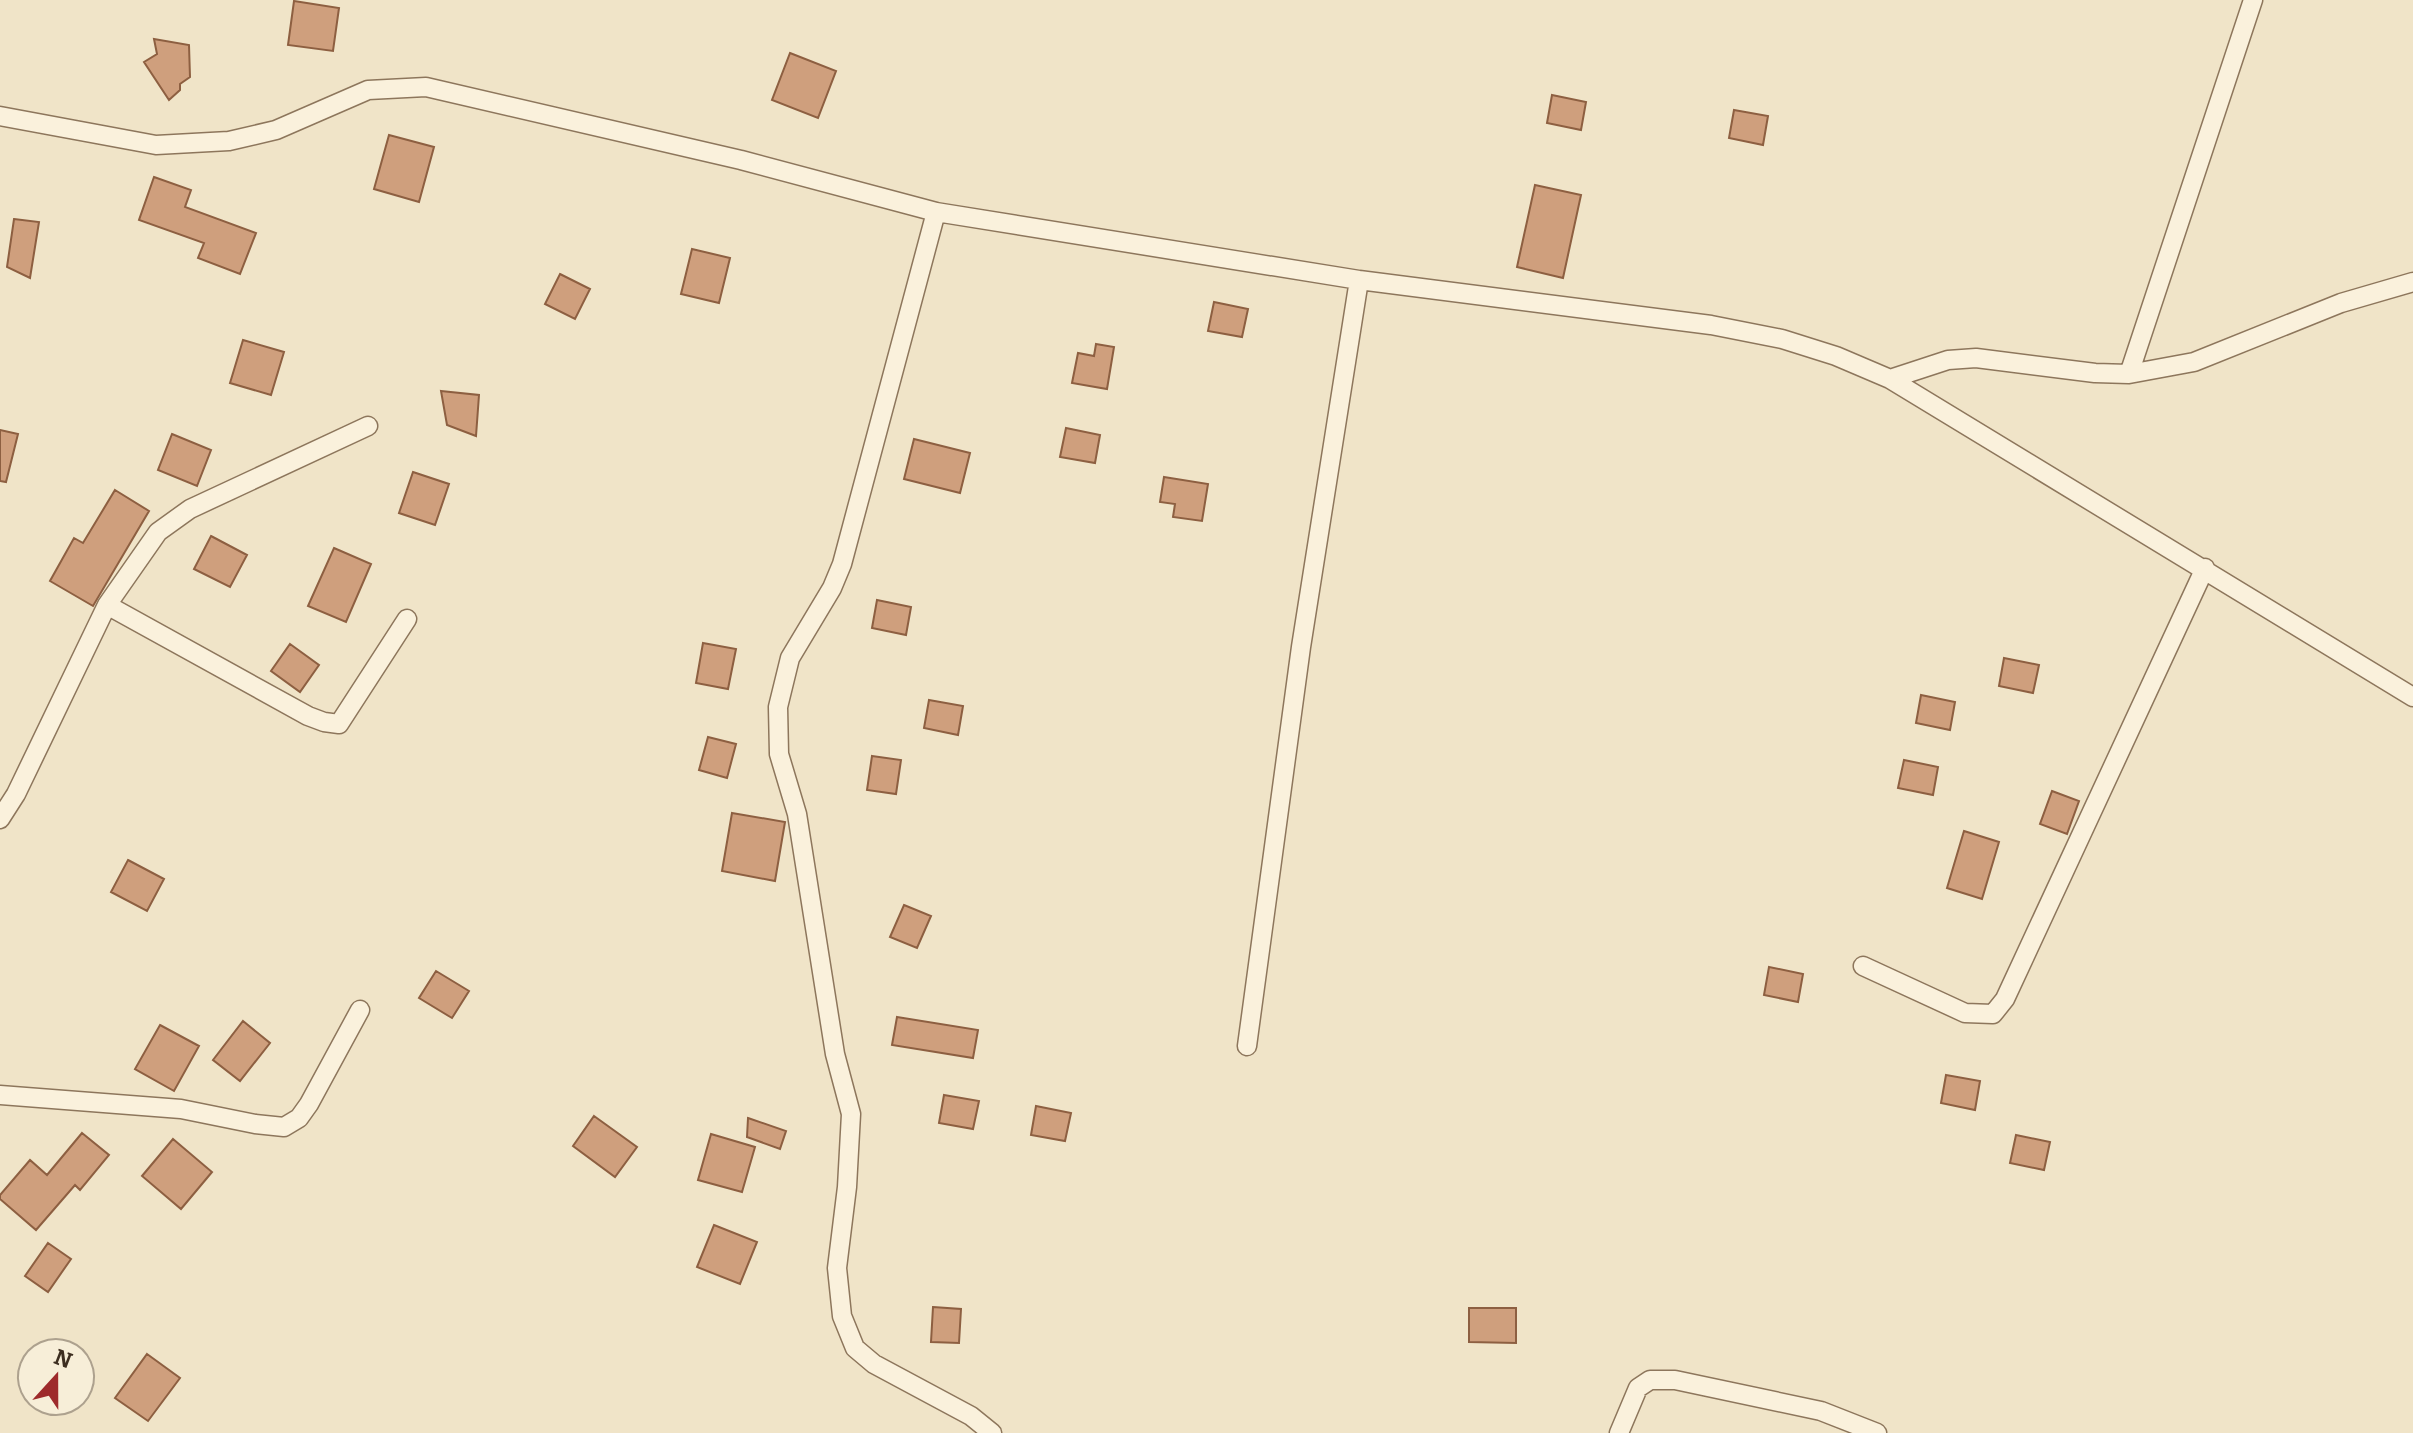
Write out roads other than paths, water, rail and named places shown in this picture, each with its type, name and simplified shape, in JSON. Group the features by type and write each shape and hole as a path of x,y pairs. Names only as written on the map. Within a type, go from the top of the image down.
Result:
{"street":[{"path":"2129,374 2253,0"},
{"path":"0,116 156,145 229,141 276,130 368,90 426,87 741,160 936,212 1359,280 1711,325 1782,339 1836,356 1890,379 2413,697"},
{"path":"936,212 842,564 832,588 790,658 778,707 779,754 797,814 835,1054 851,1114 847,1187 837,1268 842,1316 855,1348 874,1364 971,1416 992,1433"},
{"path":"1247,1046 1301,647 1359,280"},
{"path":"1890,379 1948,360 1976,358 2095,373 2129,374 2194,362 2341,303 2413,282"},
{"path":"0,819 16,794 107,605 158,532 190,509 368,426"},
{"path":"1863,966 1965,1013 1993,1014 2005,999 2205,568"},
{"path":"107,605 308,716 339,724 407,619"},
{"path":"0,1095 181,1109 284,1127 299,1118 309,1104 360,1010"},
{"path":"1619,1433 1638,1388 1650,1380 1675,1380 1821,1411 1877,1433"}]}
